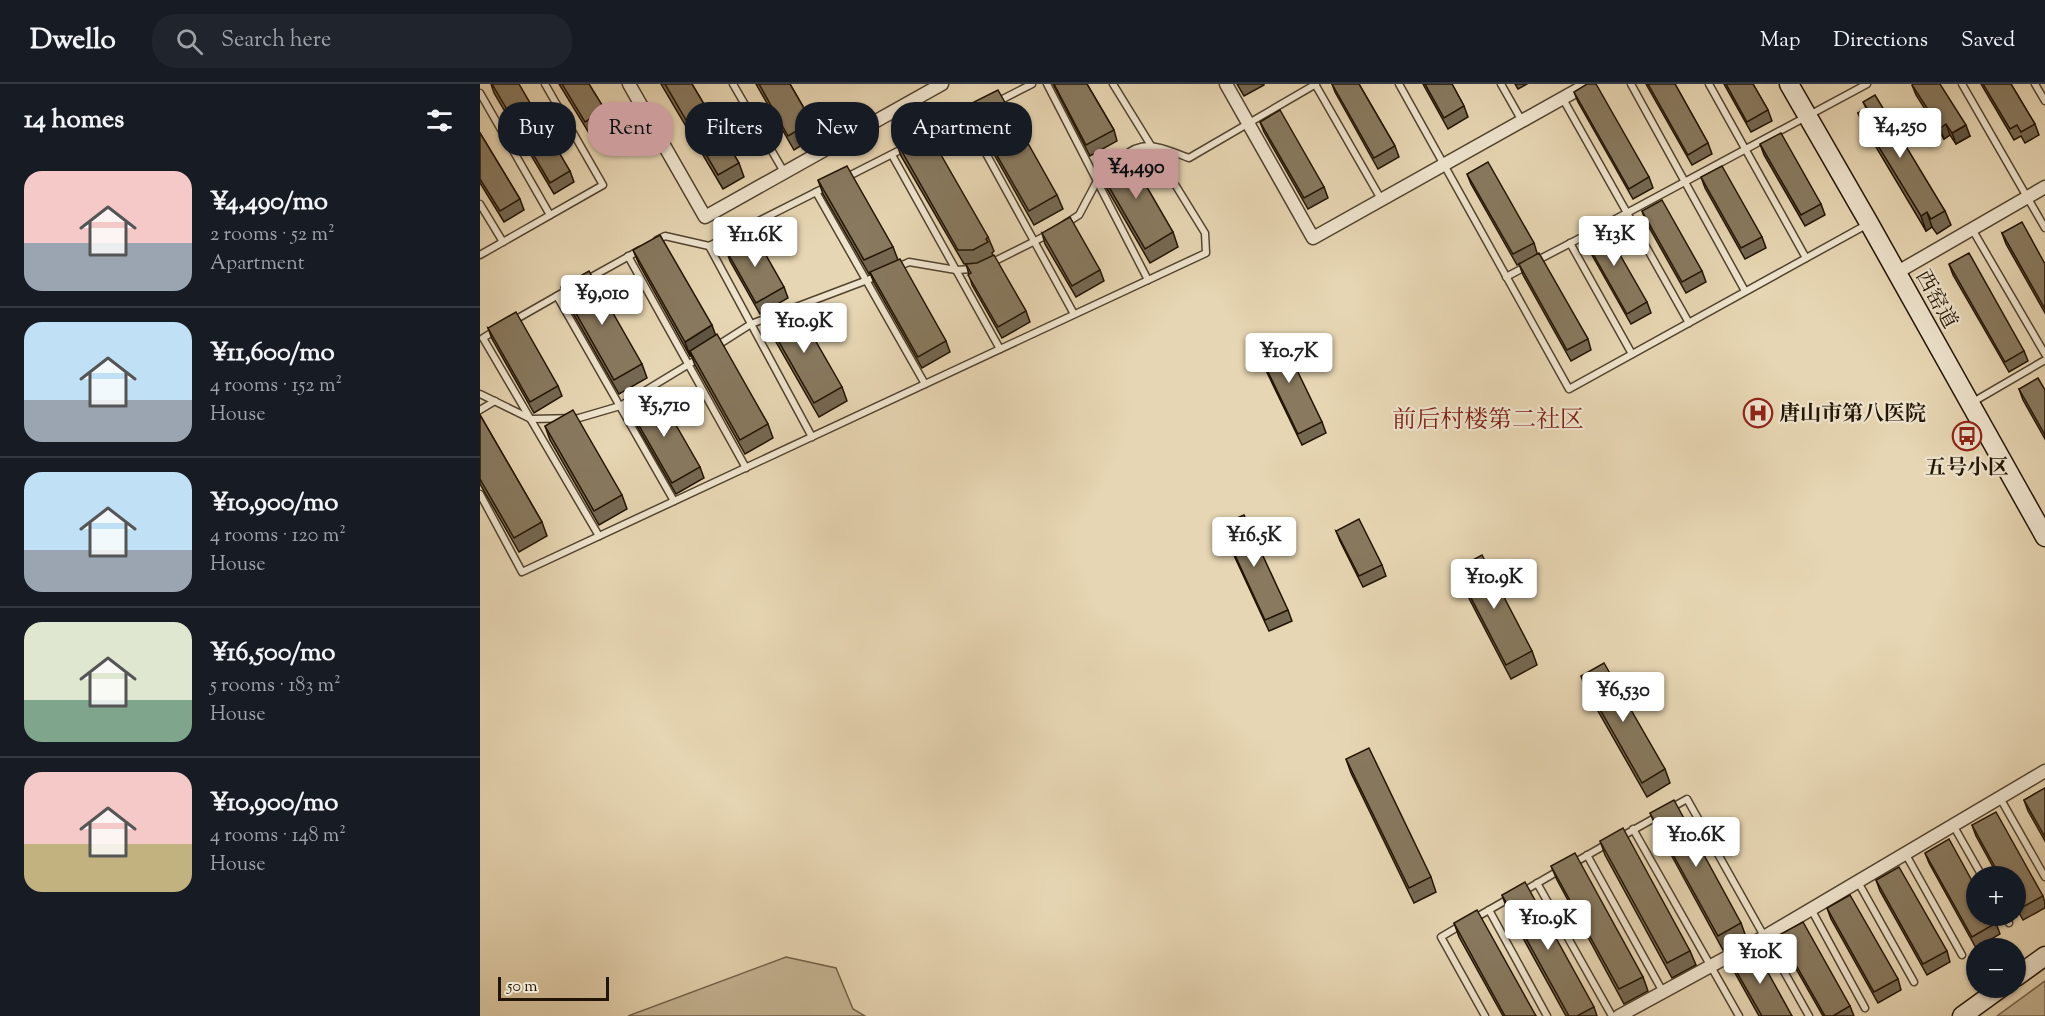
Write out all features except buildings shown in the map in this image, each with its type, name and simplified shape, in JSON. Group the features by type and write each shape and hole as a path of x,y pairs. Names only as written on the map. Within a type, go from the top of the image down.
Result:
{"street":[{"path":"629,84 705,218 942,84"},
{"path":"1226,84 1313,238 1588,84"},
{"name":"西窑道","path":"1789,84 2045,537"},
{"path":"1896,273 2045,187"},
{"path":"1619,1016 1764,937 2045,771"},
{"path":"2026,970 2045,956"},
{"path":"1962,1016 1987,998"}],"lane":[{"path":"480,255 603,185 545,84"},
{"path":"733,84 784,173"},
{"path":"996,102 1032,84"},
{"path":"1047,84 1148,280"},
{"path":"480,494 522,572 1206,253 1205,233 1113,84"},
{"path":"1061,226 1079,215 1097,180 1130,151 1150,144 1189,158 1315,84 1382,200"},
{"path":"1399,84 1569,389 1869,223"},
{"path":"1501,84 1522,121"},
{"path":"1631,84 1745,291"},
{"path":"1709,84 1806,258"},
{"path":"1506,277 1867,84"},
{"path":"1962,84 2045,228"},
{"path":"2035,84 2045,101"},
{"path":"480,93 550,215"},
{"path":"1562,98 1689,322"},
{"path":"598,536 483,338 665,236 709,246 891,155"},
{"path":"893,156 1000,349"},
{"path":"987,156 1074,314"},
{"path":"816,192 925,384"},
{"path":"480,204 503,242"},
{"path":"1972,229 2045,354"},
{"path":"988,265 1034,243 1052,231"},
{"path":"1570,243 1632,354"},
{"path":"709,246 812,436"},
{"path":"628,256 746,468"},
{"path":"480,394 531,419 579,417 620,406 751,324 866,281 909,262 956,270 979,269"},
{"path":"557,296 674,501"},
{"path":"1970,404 2045,360"},
{"path":"480,410 495,401"},
{"path":"2000,798 2045,877"},
{"path":"1485,1016 1441,937 1687,799 1809,1016"},
{"path":"1953,825 1976,866"},
{"path":"1633,830 1739,1016"},
{"path":"1905,854 1962,955"},
{"path":"1587,855 1663,992"},
{"path":"1858,882 1914,982"},
{"path":"1537,883 1612,1016"},
{"path":"1811,909 1865,1008"},
{"path":"1489,910 1547,1016"}],"shaded area":[{"path":"786,957 836,968 853,1009 865,1016 628,1016"},
{"path":"2045,981 2045,1016 1997,1016 2022,998 2026,998 2026,995"}],"place":[{"name":"唐山市第八医院","path":"1758,413"},
{"name":"五号小区","path":"1967,436"}],"district":[{"name":"前后村楼第二社区","path":"1488,419"}]}
